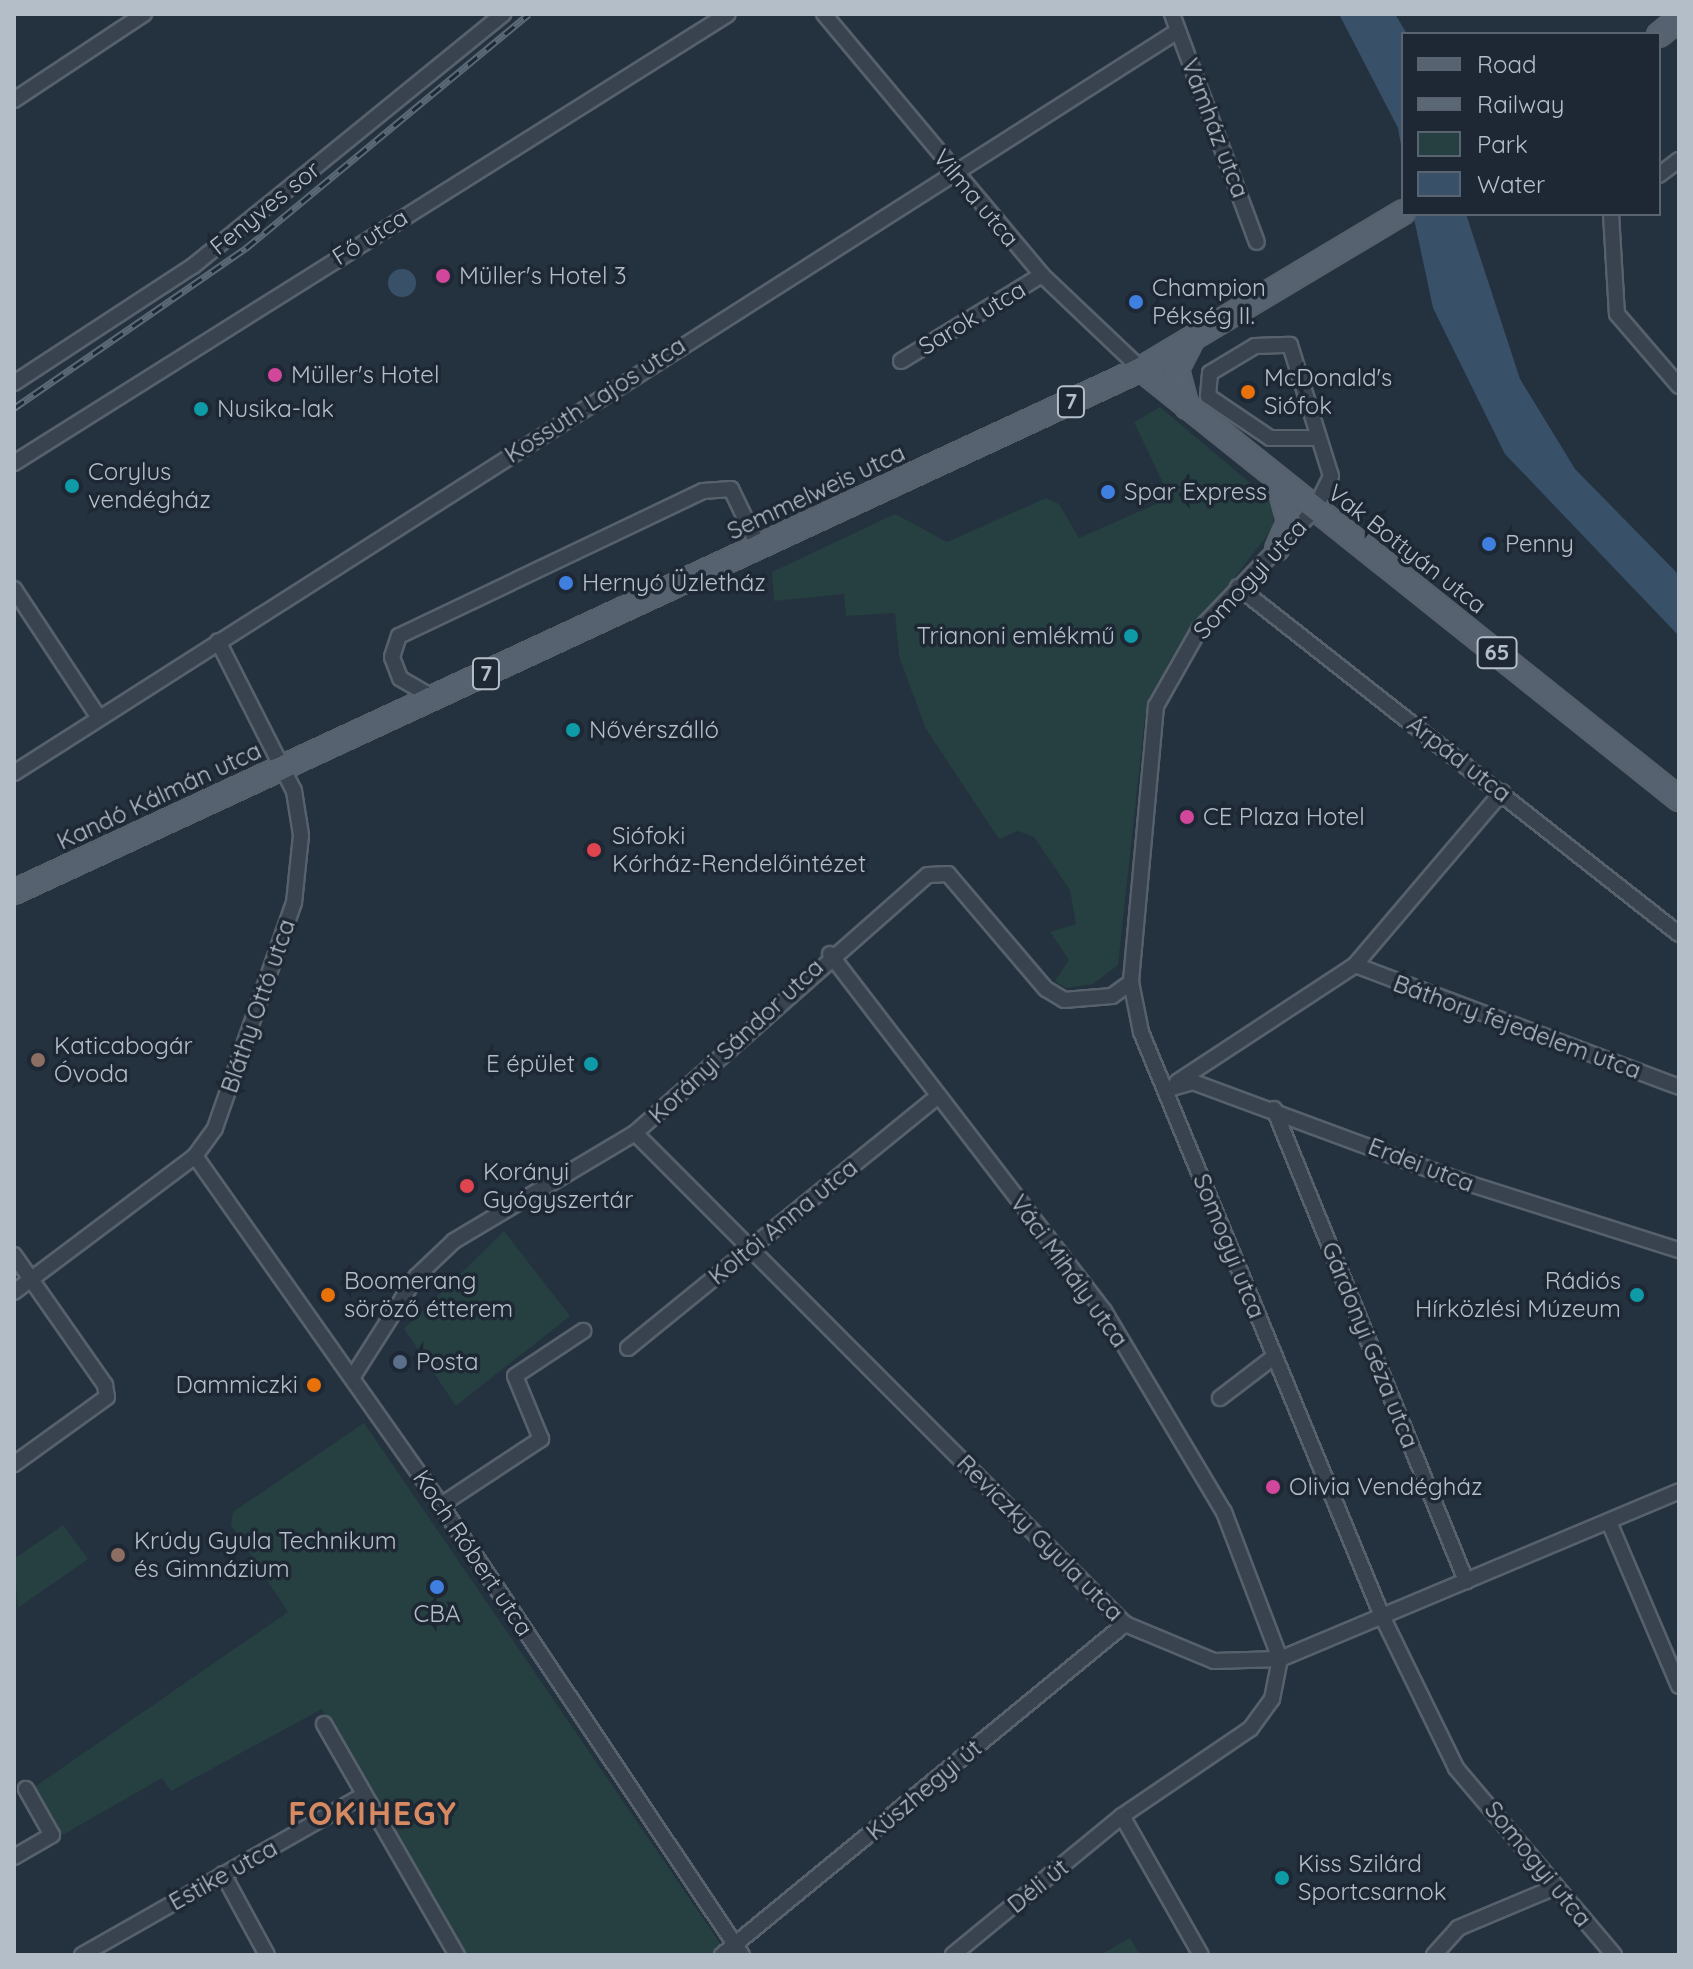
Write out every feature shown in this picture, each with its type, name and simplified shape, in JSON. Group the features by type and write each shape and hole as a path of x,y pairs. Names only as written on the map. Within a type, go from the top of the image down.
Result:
{"main road":[{"path":"1661,33 1679,19"},
{"name":"Semmelweis utca","path":"282,768 1141,369 1401,213"},
{"path":"1187,408 1177,369 1192,340"},
{"name":"Vak Bottyán utca","path":"1141,369 1679,799"},
{"path":"1275,477 1289,522 1277,549"},
{"name":"Kandó Kálmán utca","path":"14,892 282,768"}],"street":[{"path":"14,100 144,14"},
{"name":"Fő utca","path":"14,463 728,14"},
{"name":"Vilma utca","path":"824,14 1042,275 1141,369"},
{"name":"Vámház utca","path":"1172,14 1257,242"},
{"name":"Fenyves sor","path":"14,383 193,266 494,17"},
{"name":"Kossuth Lajos utca","path":"14,773 953,171 1178,31"},
{"path":"1661,174 1679,160"},
{"path":"1609,216 1617,314 1679,386"},
{"name":"Sarok utca","path":"901,361 1042,275"},
{"path":"1315,509 1331,476 1290,345 1255,346 1204,385 1208,396 1270,438 1317,438"},
{"path":"434,698 400,678 392,657 399,636 703,491 731,489 759,547"},
{"name":"Somogyi utca","path":"1315,509 1199,630 1156,706 1131,982 1165,1090 1382,1616 1456,1768 1533,1850 1553,1888 1614,1955"},
{"name":"Árpád utca","path":"1238,587 1679,934"},
{"path":"14,589 99,718"},
{"name":"Bláthy Ottó utca","path":"14,1292 195,1156 215,1128 294,903 301,835 282,768 218,641"},
{"path":"1165,1090 1355,965 1502,792"},
{"name":"Korányi Sándor utca","path":"352,1378 416,1277 454,1241 635,1133 830,954 915,883 940,872 1064,1000 1112,996 1131,982"},
{"name":"Váci Mihály utca","path":"830,954 1104,1311 1224,1512 1280,1659"},
{"name":"Báthory fejedelem utca","path":"1355,965 1679,1087"},
{"name":"Erdei utca","path":"1165,1090 1193,1082 1274,1109 1461,1181 1679,1250"},
{"name":"Koltói Anna utca","path":"628,1348 938,1096"},
{"name":"Gárdonyi Géza utca","path":"1274,1109 1466,1581"},
{"name":"Reviczky Gyula utca","path":"635,1133 1125,1624 1214,1661 1280,1659 1679,1491"},
{"name":"Koch Róbert utca","path":"195,1156 441,1505 738,1950"},
{"path":"14,1255 107,1397 14,1464"},
{"path":"441,1505 541,1439 515,1376 583,1331"},
{"path":"1220,1398 1275,1356"},
{"path":"1609,1522 1679,1686"},
{"name":"Küszhegyi út","path":"722,1955 738,1950 1125,1624"},
{"name":"Déli út","path":"953,1955 1122,1816 1250,1729 1272,1699 1280,1659"},
{"path":"324,1724 457,1955"},
{"path":"14,1857 52,1835 26,1789"},
{"name":"Estike utca","path":"82,1955 364,1795"},
{"path":"1122,1816 1201,1955"},
{"path":"223,1874 267,1955"},
{"path":"1434,1955 1458,1928 1553,1888"}],"green space":[{"path":"1160,407 1261,492 1273,505 1273,528 1170,660 1145,717 1118,965 1093,984 1066,988 1055,981 1069,960 1050,932 1076,924 1070,890 1034,837 1018,831 999,839 926,729 899,656 895,613 846,616 844,594 774,601 772,572 895,514 947,542 1046,498 1059,504 1079,538 1170,498 1134,422"},
{"path":"504,1231 570,1316 456,1406 404,1329"},
{"path":"364,1423 722,1946 711,1955 463,1955 322,1709 171,1791 162,1778 59,1837 33,1788 288,1612 231,1525 233,1512"},
{"path":"63,1525 88,1559 18,1608 14,1559"},
{"path":"1130,1938 1140,1955 1100,1955"}],"water":[{"path":"1339,14 1395,14 1406,32 1401,32 1401,145 1398,128"},
{"path":"1413,216 1467,216 1520,379 1575,469 1679,575 1679,636 1505,454 1433,308"},
{"path":"402,269 412,273 416,283 412,293 402,297 392,293 388,283 392,273"}],"railway":[{"path":"14,408 246,248 529,14"}],"place":[{"name":"Müller's Hotel 3","path":"443,276"},
{"name":"Champion Pékség II.","path":"1136,302"},
{"name":"Müller's Hotel","path":"275,375"},
{"name":"McDonald's Siófok","path":"1248,392"},
{"name":"Nusika-lak","path":"201,409"},
{"name":"Corylus vendégház","path":"72,486"},
{"name":"Spar Express","path":"1108,492"},
{"name":"Penny","path":"1489,544"},
{"name":"Hernyó Üzletház","path":"566,583"},
{"name":"Trianoni emlékmű","path":"1131,636"},
{"name":"Nővérszálló","path":"573,730"},
{"name":"CE Plaza Hotel","path":"1187,817"},
{"name":"Siófoki Kórház-Rendelőintézet","path":"594,850"},
{"name":"Katicabogár Óvoda","path":"38,1060"},
{"name":"E épület","path":"591,1064"},
{"name":"Korányi Gyógyszertár","path":"467,1186"},
{"name":"Boomerang söröző étterem","path":"328,1295"},
{"name":"Rádiós Hírközlési Múzeum","path":"1637,1295"},
{"name":"Posta","path":"400,1362"},
{"name":"Dammiczki","path":"314,1385"},
{"name":"Olivia Vendégház","path":"1273,1487"},
{"name":"Krúdy Gyula Technikum és Gimnázium","path":"118,1555"},
{"name":"CBA","path":"437,1587"},
{"name":"Kiss Szilárd Sportcsarnok","path":"1282,1878"}],"district":[{"name":"FOKIHEGY","path":"373,1813"}]}
